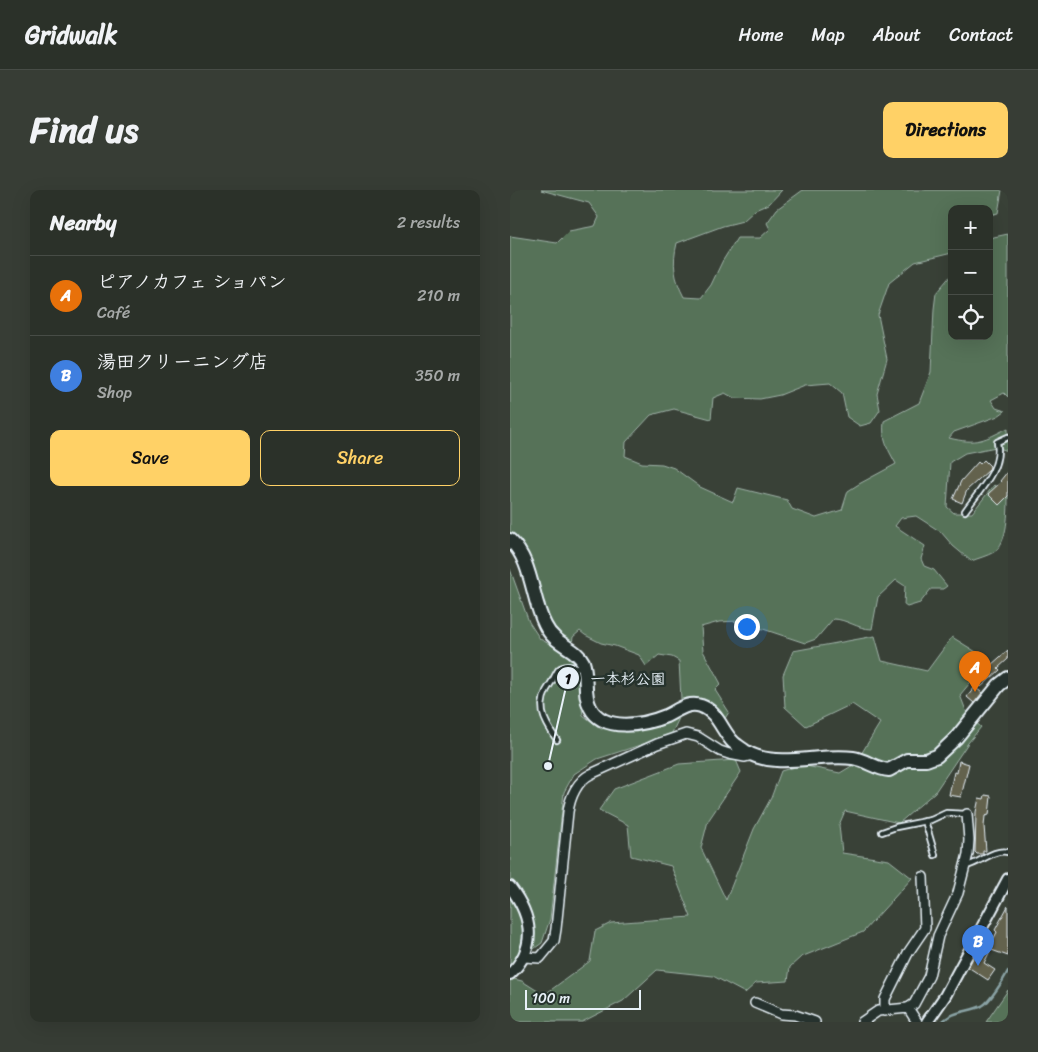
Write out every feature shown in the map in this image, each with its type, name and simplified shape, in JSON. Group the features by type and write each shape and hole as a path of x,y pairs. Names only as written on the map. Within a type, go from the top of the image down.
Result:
{"main road":[{"path":"510,540 524,560 545,626 553,638 580,657 585,668 588,705 594,713 606,721 619,725 636,724 661,718 686,706 699,705 712,713 732,742 761,758 852,758 888,770 907,760 930,759 937,756 953,742 999,685 1008,678"}],"street":[{"path":"524,957 540,958 554,941 568,807 578,786 587,776 657,744 686,734 698,737 728,754 745,757 753,755"},
{"path":"862,1022 878,1011 908,1008 914,1004 930,976 938,936 956,899 966,866 970,840 967,814"},
{"path":"885,1011 885,999 908,953 925,928 923,877"},
{"path":"927,1022 945,996 1008,879"},
{"path":"510,887 526,912 529,936 524,957 510,974"},
{"path":"755,1003 781,1014 815,1022"},
{"path":"908,1008 917,1022"}],"lane":[{"path":"965,511 994,470 999,451 997,442 1008,437"},
{"path":"558,740 546,724 543,716 544,696 559,669 565,667 585,668"},
{"path":"882,832 925,821 946,813 967,814"},
{"path":"925,821 935,855"},
{"path":"966,866 979,862 988,855 997,852 1008,852"}],"green space":[{"path":"541,190 782,190 769,204 755,210 743,221 723,226 677,243 675,271 684,297 701,298 711,285 722,262 737,238 760,238 770,229 767,223 777,209 803,190 1002,190 998,213 993,214 993,205 948,205 948,254 915,262 889,283 878,315 887,359 877,394 880,410 871,423 860,426 847,417 842,393 830,383 805,385 780,395 760,399 734,398 725,393 713,398 711,419 674,409 651,415 626,442 625,456 642,463 662,464 674,468 700,487 733,502 738,488 787,500 792,509 816,518 842,510 848,491 896,464 885,439 884,421 919,403 931,372 936,293 948,279 948,340 993,340 993,237 1008,234 1008,397 1004,393 991,400 996,408 1005,411 998,416 954,432 949,438 967,441 980,440 1008,428 1008,451 996,447 965,453 950,462 947,507 954,513 972,513 994,485 1008,495 1005,534 999,548 994,552 971,561 953,546 941,532 916,516 901,518 895,526 925,546 921,559 924,566 934,570 947,586 943,589 931,589 920,603 907,607 904,605 905,586 896,580 878,597 872,629 833,619 816,639 805,643 739,621 719,622 701,627 703,651 721,684 715,690 729,712 724,720 706,701 681,699 679,661 672,657 659,655 646,666 639,655 601,643 580,631 573,637 572,645 545,621 545,603 510,544 510,236 557,243 569,231 595,226 599,217 589,203"},
{"path":"510,569 529,622 540,639 570,655 576,668 583,715 601,729 680,716 671,735 597,759 574,774 564,792 550,919 542,943 510,966"},
{"path":"875,636 882,661 927,671 952,637 989,660 960,695 968,716 981,727 935,792 899,823 845,811 839,825 842,853 889,860 912,878 863,932 801,957 790,967 788,981 756,983 745,993 713,976 657,970 623,1001 582,1022 510,1022 510,978 522,981 544,995 590,961 595,931 611,923 691,917 671,866 631,856 628,825 599,810 614,789 679,764 736,760 741,772 708,821 701,848 726,900 754,829 771,798 781,771 801,765 840,773 855,764 880,723 852,704 806,726 785,707 783,675 793,651"},
{"path":"1008,990 1008,1022 986,1022"}],"building":[{"path":"984,460 990,466 989,470 967,490 962,503 953,499 961,481 978,462 980,464"},
{"path":"1008,471 1008,496 999,505 988,494 1001,482"},
{"path":"1008,650 1008,659 998,668 1000,670 981,687 976,679 985,674 984,672 992,667 991,665"},
{"path":"975,687 982,693 974,703 967,697"},
{"path":"959,761 969,764 961,797 949,795 954,772 957,773"},
{"path":"985,795 991,796 989,815 985,816 984,826 986,851 983,851 983,854 977,854 975,852 976,812 979,798 984,799"},
{"path":"1008,906 1008,956 986,948 989,941 992,942 997,932 995,930"},
{"path":"980,946 990,951 984,963 995,970 988,980 968,967"}],"waterway":[{"path":"942,1022 946,1018 985,1004 1008,971"}],"place":[{"name":"ピアノカフェ ショパン","path":"975,692"},
{"name":"一本杉公園","path":"548,766"},
{"name":"湯田クリーニング店","path":"978,966"}]}
